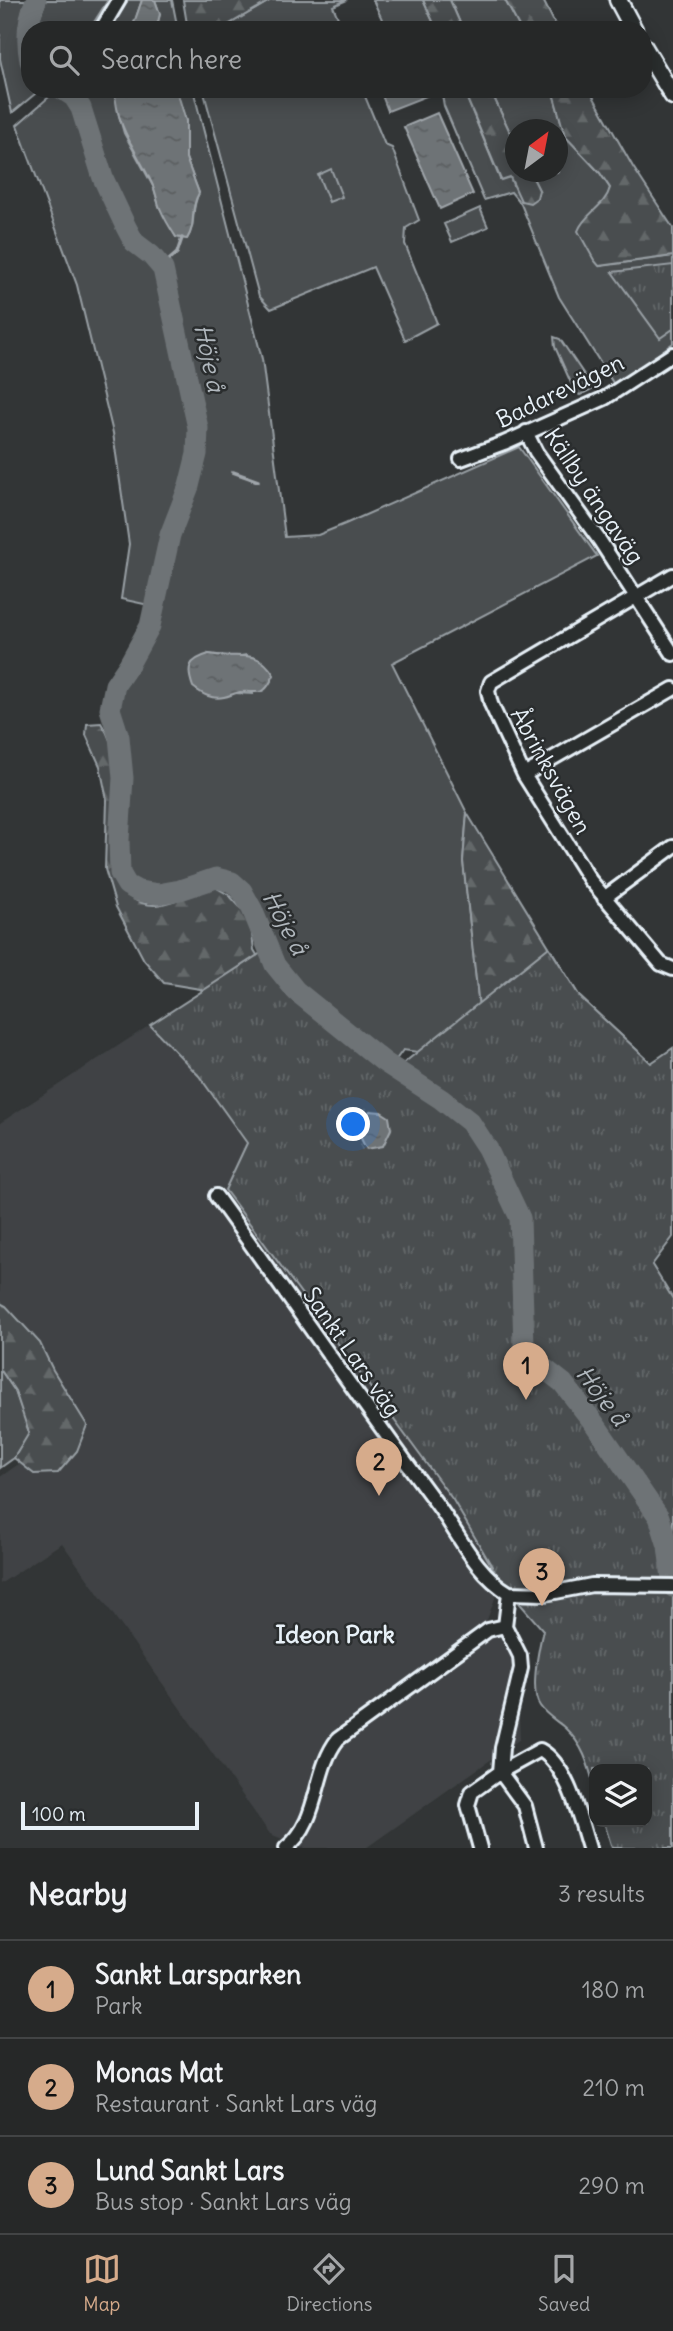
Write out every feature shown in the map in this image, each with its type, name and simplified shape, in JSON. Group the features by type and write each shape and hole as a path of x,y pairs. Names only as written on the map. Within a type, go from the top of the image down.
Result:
{"street":[{"path":"106,21 119,0"},
{"path":"618,0 629,21"},
{"path":"652,61 672,93"},
{"name":"Badarevägen","path":"461,459 605,398 673,354"},
{"name":"Källby ängaväg","path":"526,432 536,452 673,654"},
{"path":"636,596 673,575"},
{"name":"Åbrinksvägen","path":"636,596 491,682 488,691 491,704 524,775 576,860 604,898 661,964 673,969"},
{"path":"524,775 673,689"},
{"path":"604,898 673,847"},
{"name":"Sankt Lars väg","path":"216,1196 370,1415 437,1504 473,1559 485,1574 509,1593"},
{"path":"480,1848 468,1805 472,1792 501,1765 521,1662 505,1626 509,1593 545,1594 592,1586 673,1586"},
{"path":"286,1848 306,1826 329,1755 338,1739 488,1630 505,1626"},
{"path":"501,1765 518,1763 537,1751 547,1754 571,1789 589,1848"},
{"path":"501,1765 525,1806 536,1848"}],"shaded area":[{"path":"150,1025 199,1075 247,1144 501,1582 487,1620 517,1660 520,1739 366,1848 305,1848 270,1834 62,1543 0,1584 0,1477 20,1463 34,1474 53,1370 40,1343 6,1306 0,1303 0,1123"}],"green space":[{"path":"0,0 26,0 19,31 21,98 30,98 12,113 0,59"},
{"path":"46,0 108,0 95,21 38,21"},
{"path":"121,0 142,0 135,21 109,21"},
{"path":"155,0 172,0 176,21 158,21 160,14"},
{"path":"183,0 271,0 235,21 186,21"},
{"path":"271,0 347,0 333,6 339,21 235,21"},
{"path":"373,0 423,0 433,21 383,21"},
{"path":"423,0 450,0 459,21 433,21"},
{"path":"450,0 505,0 516,21 459,21"},
{"path":"505,0 543,0 554,21 516,21"},
{"path":"48,98 116,98 124,133 154,188 159,206 176,237 187,239 199,193 186,158 186,121 178,98 195,98 262,359 285,537 318,535 519,447 597,556 392,663 467,813 463,861 481,1025 418,1052 403,1050 395,1061 333,1015 290,973 271,943 253,897 234,878 221,874 208,875 168,887 153,888 136,883 127,874 123,846 129,774 117,697 120,685 136,664 156,627 149,605 121,599 129,544 113,433 77,285 17,125","holes":["209,654 235,657 247,655 253,694 235,693"]},
{"path":"205,98 366,98 385,145 392,148 419,220 406,228 405,244 437,323 405,340 373,267 271,309 259,296"},
{"path":"443,98 467,98 500,179 505,178 505,182 539,190 535,182 568,182 568,139 600,173 610,188 608,197 596,209 600,266 673,256 673,343 615,386 559,297 521,204 511,192 484,200"},
{"path":"467,98 494,98 505,121 505,179 501,180"},
{"path":"494,98 554,98 560,119 505,119 505,121"},
{"path":"554,98 594,98 633,167 673,228 673,256 599,266 578,231 604,200 610,188 600,173 568,139 568,119 560,119"},
{"path":"331,169 342,197 329,202 318,175"},
{"path":"512,182 535,182 539,190 537,198 530,203 521,201"},
{"path":"480,208 488,227 452,242 444,224"},
{"path":"673,265 673,329 660,338 612,272"},
{"path":"554,337 560,339 592,389 580,395 575,392 555,347"},
{"path":"101,723 114,752 116,768 112,874 116,883 130,897 150,905 169,902 213,886 229,895 250,918 254,950 277,988 222,1007 200,989 164,983 144,960 116,907 105,869 107,800 100,766 86,735 87,724"},
{"path":"467,813 580,997 651,1063 670,1061 673,1213 481,1025 463,861"},
{"path":"549,947 580,997 651,1063 673,1048 673,1237 652,1265 673,1299 673,1848 612,1848 606,1827 652,1827 652,1764 589,1764 589,1769 576,1741 540,1706 535,1680 543,1630 501,1582 453,1500 225,1190 247,1143 199,1076 150,1025 261,953 288,996 395,1070"},
{"path":"0,1303 6,1306 40,1343 53,1370 87,1425 77,1451 58,1473 34,1474 14,1458 29,1433 15,1391 0,1369"},
{"path":"0,1369 15,1391 30,1433 14,1458 0,1468"}],"water":[{"path":"142,0 155,0 160,14 158,21 135,21"},
{"path":"116,98 179,98 186,121 186,158 199,193 187,239 176,237 163,215 153,186 123,128"},
{"path":"383,98 421,98 388,111"},
{"path":"437,113 473,194 440,209 404,127"},
{"path":"209,654 253,657 261,660 274,675 267,688 260,692 240,692 220,698 207,696 193,687 189,670 193,662"},
{"path":"370,1111 381,1112 389,1117 391,1129 383,1146 367,1149 361,1139 360,1130"}],"waterway":[{"name":"Höje å","path":"30,21 36,0"},
{"name":"Höje å","path":"75,98 81,108 103,178 126,227 134,242 163,269 198,428 197,454 189,486 170,535 150,626 115,685 110,709 119,737 123,778 120,873 127,885 138,891 158,894 216,878 232,882 242,891 252,909 275,965 296,991 384,1062 441,1099 470,1122 487,1148 520,1218 524,1346 536,1362 563,1383 659,1517 668,1546 673,1587"},
{"path":"161,267 177,253 182,238"},
{"path":"233,472 258,481"}],"place":[{"name":"Sankt Larsparken","path":"526,1400"},
{"name":"Monas Mat","path":"379,1496"},
{"name":"Lund Sankt Lars","path":"542,1606"}],"district":[{"name":"Ideon Park","path":"335,1635"}]}
